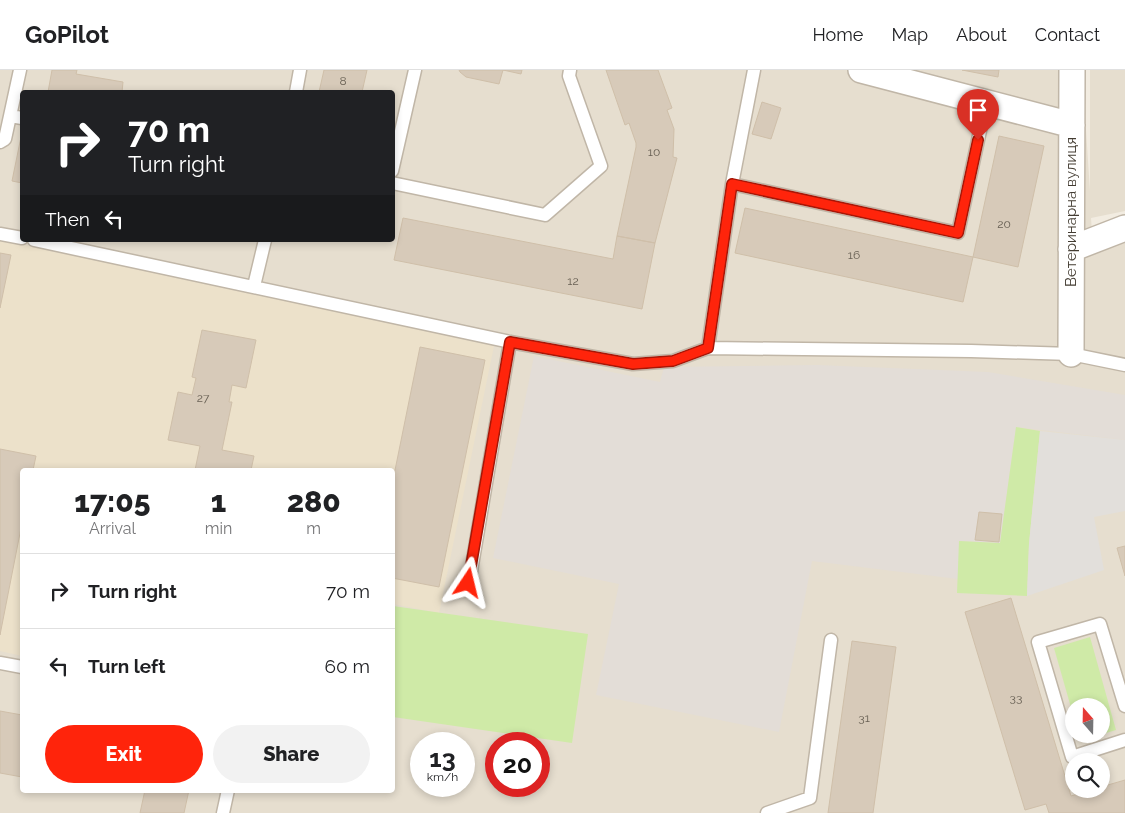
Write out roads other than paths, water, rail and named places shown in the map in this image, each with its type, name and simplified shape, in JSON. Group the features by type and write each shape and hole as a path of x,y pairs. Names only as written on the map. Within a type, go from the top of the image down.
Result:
{"street":[{"path":"861,70 918,77 986,103 1072,125"},
{"name":"Ветеринарна вулиця","path":"1070,354 1072,70"},
{"path":"1071,249 1125,228"}],"lane":[{"path":"0,142 5,139 16,117 20,70"},
{"path":"296,90 300,70"},
{"path":"395,157 414,70"},
{"path":"395,184 545,215 601,166 569,76 570,70"},
{"path":"708,348 732,184 754,70"},
{"path":"732,184 958,233 986,103"},
{"path":"0,234 20,238"},
{"path":"44,242 510,342 633,364 673,361 708,348 1070,354 1125,365"},
{"path":"254,286 265,242"},
{"path":"468,583 510,342"},
{"path":"1125,706 1100,624 1038,642 1072,757 1125,740"},
{"path":"767,813 810,798 831,640"},
{"path":"0,663 20,667"},
{"path":"223,813 227,793"}]}
